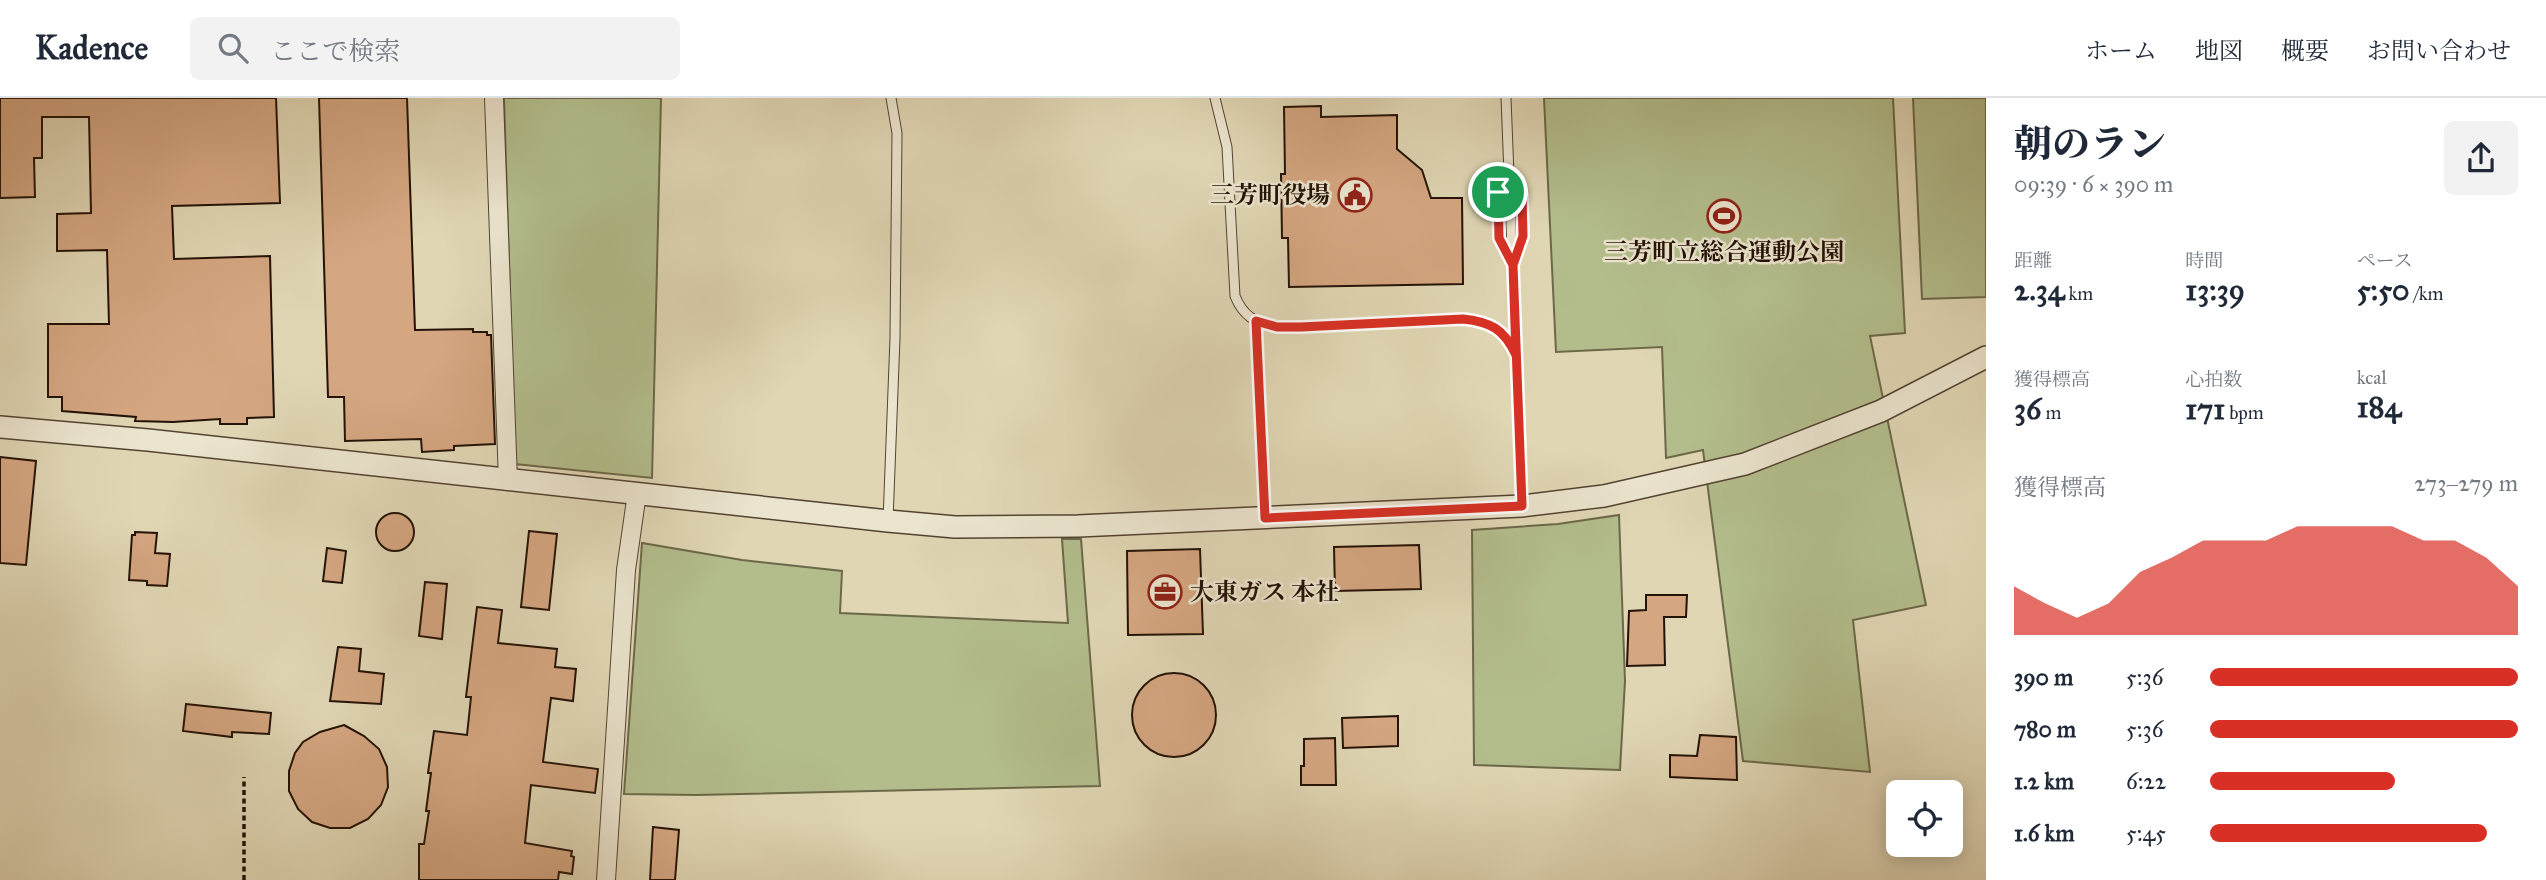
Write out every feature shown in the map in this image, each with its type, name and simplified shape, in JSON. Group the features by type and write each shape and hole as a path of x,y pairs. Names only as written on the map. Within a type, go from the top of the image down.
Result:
{"street":[{"path":"494,98 508,481"},
{"path":"0,427 148,440 888,521 955,527 1064,526 1522,506 1604,496 1745,464 1881,411 1986,357"},
{"path":"606,880 626,570 637,493"}],"lane":[{"path":"888,521 895,338 897,133 891,98"},
{"path":"1215,98 1227,147 1235,296 1241,310 1256,321 1277,327 1463,319 1479,321 1492,325 1502,333 1509,340 1516,355"},
{"path":"1506,98 1522,506"},
{"path":"1256,321 1265,518"}],"path":[{"path":"243,880 244,777"}],"green space":[{"path":"504,98 661,98 652,478 515,464"},
{"path":"1544,98 1893,98 1905,333 1870,336 1926,605 1853,620 1870,772 1743,761 1703,450 1666,458 1662,347 1556,352"},
{"path":"1913,98 1986,98 1986,297 1922,299"},
{"path":"1619,515 1625,681 1620,770 1474,765 1472,530 1558,524"},
{"path":"1062,539 1081,539 1100,786 696,795 624,794 642,543 742,560 842,571 840,613 1068,623"}],"building":[{"path":"0,98 276,98 280,203 172,206 174,259 270,256 274,417 247,418 247,424 220,424 220,419 135,421 136,417 62,411 62,397 48,397 48,324 109,324 107,250 57,251 57,214 91,213 89,117 42,117 42,158 34,158 35,197 0,198"},
{"path":"319,98 407,98 415,330 473,329 473,332 487,332 487,335 491,335 495,444 454,446 454,450 422,452 421,439 345,441 344,397 328,397"},
{"name":"三芳町役場","path":"1321,106 1321,117 1397,115 1397,149 1422,170 1431,198 1462,198 1463,284 1289,287 1288,238 1282,238 1284,107"},
{"path":"0,457 36,461 26,565 0,563"},
{"path":"395,513 408,519 414,532 408,545 395,551 382,545 376,532 382,519"},
{"path":"529,531 557,534 549,610 521,607"},
{"path":"135,532 157,533 155,553 170,554 167,586 147,585 147,581 129,580 132,535 135,535"},
{"path":"1419,545 1421,589 1335,591 1334,547"},
{"path":"327,548 346,551 342,583 323,581"},
{"name":"大東ガス 本社","path":"1200,549 1203,634 1128,635 1127,551"},
{"path":"425,582 447,584 442,639 419,636"},
{"path":"1646,595 1687,595 1686,617 1664,617 1665,665 1627,666 1629,611 1646,610"},
{"path":"477,607 502,610 498,643 557,649 555,667 576,669 573,701 551,698 543,762 598,769 595,793 531,785 525,843 572,851 572,874 559,872 558,880 419,880 419,844 424,844 429,811 426,811 431,773 428,773 434,731 467,735 471,697 466,697"},
{"path":"338,647 361,649 359,671 384,674 381,704 330,701"},
{"path":"1174,673 1190,676 1204,685 1213,699 1216,715 1213,731 1204,745 1190,754 1174,757 1158,754 1144,745 1135,731 1132,715 1135,699 1144,685 1158,676"},
{"path":"186,704 271,713 269,734 232,732 232,737 183,731"},
{"path":"1398,716 1398,746 1343,748 1342,718"},
{"path":"344,725 364,736 379,749 387,767 388,787 381,805 368,819 350,828 330,828 312,822 298,809 289,791 289,771 295,753 303,742 320,732"},
{"path":"1700,735 1736,737 1737,780 1670,777 1670,755 1697,756"},
{"path":"1335,738 1336,785 1301,785 1304,739"},
{"path":"653,827 679,830 675,880 650,880"}],"place":[{"name":"三芳町役場","path":"1355,195"},
{"name":"三芳町立総合運動公園","path":"1724,216"},
{"name":"大東ガス 本社","path":"1165,592"}],"route":[{"path":"1498,192 1499,238 1513,265 1522,506 1265,518 1256,321 1277,327 1463,319 1479,321 1492,325 1502,333 1509,340 1516,355 1513,265 1523,236 1522,195 1517,188 1509,185 1503,186 1498,192"}]}
